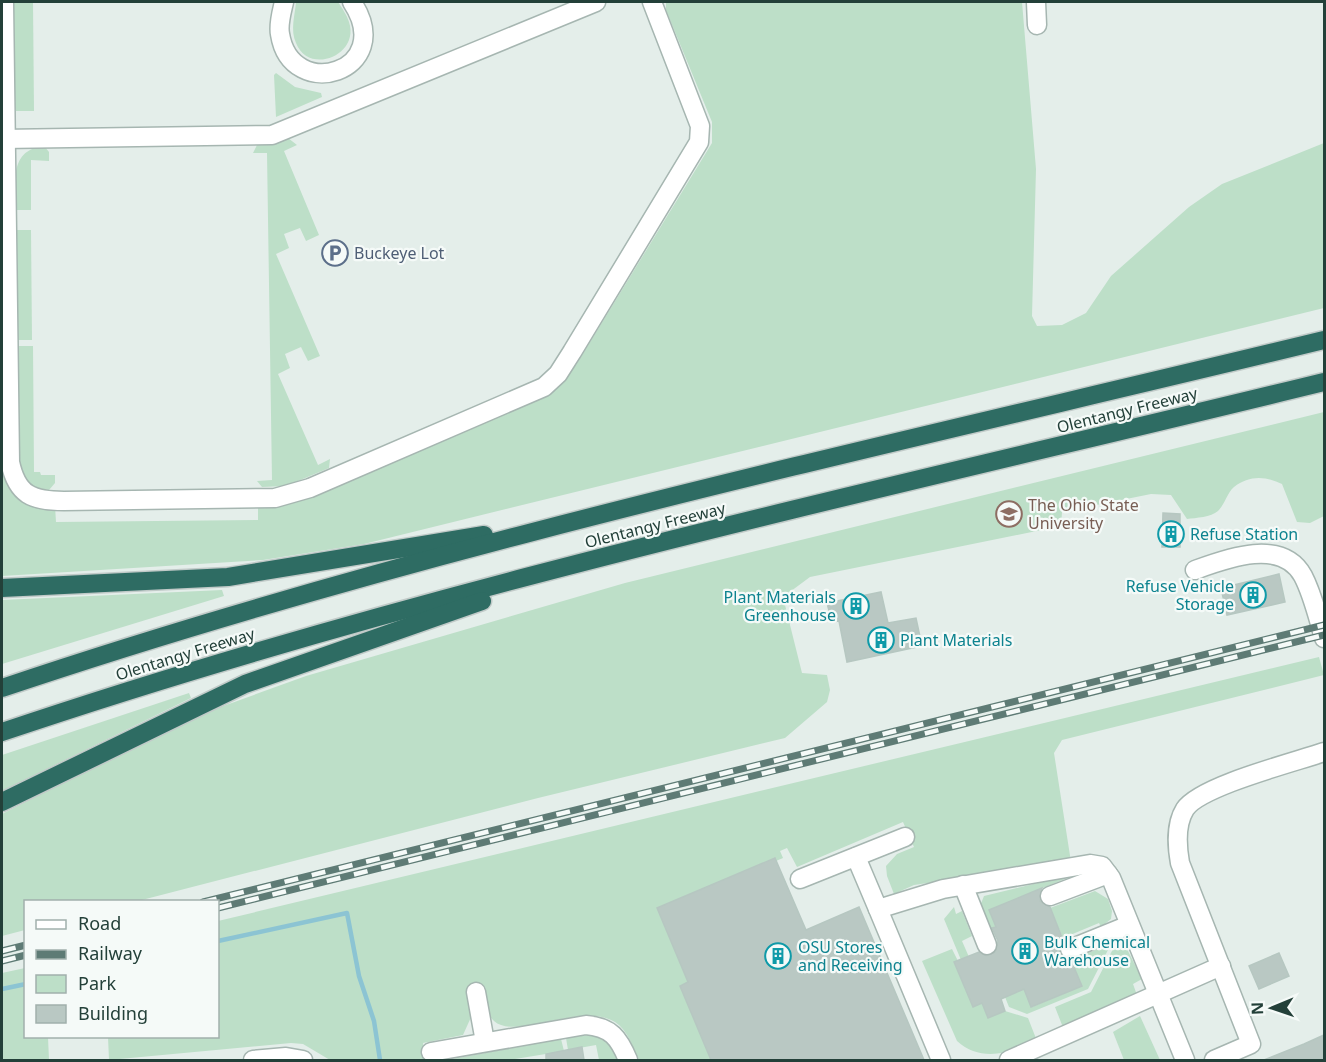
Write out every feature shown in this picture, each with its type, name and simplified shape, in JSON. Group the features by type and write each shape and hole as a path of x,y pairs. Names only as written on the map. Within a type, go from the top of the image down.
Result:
{"highway":[{"name":"Olentangy Freeway","path":"2,688 344,583 604,514 1324,340"},
{"name":"Olentangy Freeway","path":"2,732 71,708 356,623 614,555 1324,382"},
{"path":"2,588 228,577 604,514"},
{"path":"2,802 245,684 614,555"}],"street":[{"path":"4,2 5,324 12,470 13,478 24,492 43,501 275,498 310,488 544,387 558,374 572,352 699,142 700,126 652,2"},
{"path":"284,2 279,33 286,53 301,69 317,74 342,70 351,64 363,47 363,28 352,2"},
{"path":"4,139 272,135 596,2"},
{"path":"1036,2 1037,24"},
{"path":"1195,570 1246,554 1267,555 1287,560 1302,574 1324,639"},
{"path":"1214,1060 1251,1044 1180,863 1177,834 1185,809 1208,792 1324,752"},
{"path":"800,879 905,837"},
{"path":"856,856 941,1060"},
{"path":"878,909 909,897 963,885 1090,864 1102,866 1108,874 1185,1060"},
{"path":"1050,896 1108,874"},
{"path":"963,885 987,945"},
{"path":"1070,948 1129,925"},
{"path":"1009,1060 1221,966"},
{"path":"476,992 485,1042"},
{"path":"431,1052 574,1025 598,1026 614,1034 628,1060"},
{"path":"253,1060 286,1057 303,1060"}],"green space":[{"path":"12,2 33,2 34,111 16,111 14,105"},
{"path":"296,2 338,2 348,19 350,34 347,44 340,52 321,60 302,53 293,33"},
{"path":"666,2 1022,2 1036,169 1032,316 1037,326 1062,325 1086,313 1111,276 1189,207 1222,184 1324,143 1324,308 364,544 263,560 2,576 2,468 13,492 55,506 56,522 258,520 258,507 559,383 576,365 712,143 712,122 666,10"},
{"path":"276,73 295,87 321,93 322,97 276,117 274,75"},
{"path":"288,138 297,145 284,151 319,235 306,241 300,228 284,234 289,248 276,254 320,356 308,361 301,347 285,354 290,368 278,374 318,465 330,459 329,468 286,486 262,487 257,481 272,480 267,153 253,153 257,145"},
{"path":"45,147 49,152 49,161 31,160 31,210 15,210 16,169 20,160 25,153"},
{"path":"16,230 31,230 32,340 17,340"},
{"path":"17,346 33,346 34,472 40,472 41,475 55,475 55,483 49,490 29,483 19,464"},
{"path":"1324,412 1324,516 1310,523 1297,522 1282,484 1270,479 1258,478 1246,480 1234,487 1218,511 1203,517 1187,519 1171,495 1151,494 1062,512 1061,526 810,577 783,597 802,673 827,675 830,690 827,702 785,738 538,798 142,900 24,900 24,930 2,936 2,814 157,735 215,709 306,676 625,583"},
{"path":"222,590 224,596 2,664 2,600"},
{"path":"1319,657 1324,675 1062,740 1054,753 1071,862 914,885 894,894 886,866 897,854 914,847 903,822 797,867 787,848 780,851 783,858 776,861 775,858 657,908 688,982 680,986 711,1060 639,1060 630,1039 620,1025 601,1017 585,1016 517,1027 504,1026 491,1018 482,986 467,989 472,1015 463,1035 423,1043 426,1060 330,1060 303,1044 291,1043 109,1060 108,1038 219,1038 219,921"},
{"path":"189,693 191,698 2,791 2,755"},
{"path":"1079,873 990,910 996,927 989,930 980,906 984,896"},
{"path":"1095,891 1108,899 1112,911 1111,919 1101,927 1099,923 1063,938 1050,908"},
{"path":"954,907 956,914 962,911 972,936 962,941 969,957 961,960 944,919"},
{"path":"1112,944 1126,947 1142,979 1133,984 1138,998 1064,1030 1055,1007 1091,992 1114,947"},
{"path":"1108,945 1109,948 1088,989 1027,1014 1009,1007 1005,997 1024,989 1032,1007 1082,986 1071,960"},
{"path":"952,949 958,961 955,963 973,1007 982,1003 988,1018 1005,1011 1028,1018 1037,1041 1005,1052 985,1054 966,1048 957,1041 922,961"},
{"path":"24,968 24,1038 48,1038 49,1060 2,1060 2,973"},
{"path":"1140,1016 1160,1060 1124,1060 1113,1032"},
{"path":"589,1035 607,1043 618,1060 599,1060 596,1045 568,1050 566,1038"},
{"path":"561,1039 564,1051 509,1060 447,1060"}],"building":[{"name":"Refuse Station","path":"1163,513 1180,514 1180,547 1162,547"},
{"name":"Refuse Vehicle Storage","path":"1279,574 1285,602 1227,615 1221,588"},
{"path":"881,592 888,623 916,618 922,646 847,662 839,621 832,622 827,603"},
{"name":"OSU Stores and Receiving","path":"775,858 806,930 859,907 924,1060 711,1060 680,986 688,982 657,908"},
{"name":"Bulk Chemical Warehouse","path":"1042,888 1040,901 1050,907 1063,940 1059,947 1060,954 1071,960 1082,986 1031,1007 1024,989 1001,999 1005,1011 988,1018 982,1003 973,1007 954,962 979,952 986,956 995,952 998,941 992,928 996,927 989,910"},
{"path":"1279,953 1289,976 1259,989 1249,966"},
{"path":"1324,1035 1324,1060 1264,1060 1304,1044"},
{"path":"582,1047 584,1060 546,1060 546,1054"}],"waterway":[{"path":"219,941 347,913 359,976 374,1021 380,1060"},
{"path":"2,989 24,984"}],"railway":[{"path":"211,900 1324,625"},
{"path":"219,908 1324,635"},
{"path":"2,951 24,946"},
{"path":"2,961 24,956"}],"place":[{"name":"Buckeye Lot","path":"335,253"},
{"name":"The Ohio State University","path":"1009,514"},
{"name":"Refuse Station","path":"1171,534"},
{"name":"Refuse Vehicle Storage","path":"1253,595"},
{"name":"Plant Materials Greenhouse","path":"856,606"},
{"name":"Plant Materials","path":"881,640"},
{"name":"Bulk Chemical Warehouse","path":"1025,951"},
{"name":"OSU Stores and Receiving","path":"778,956"}]}
